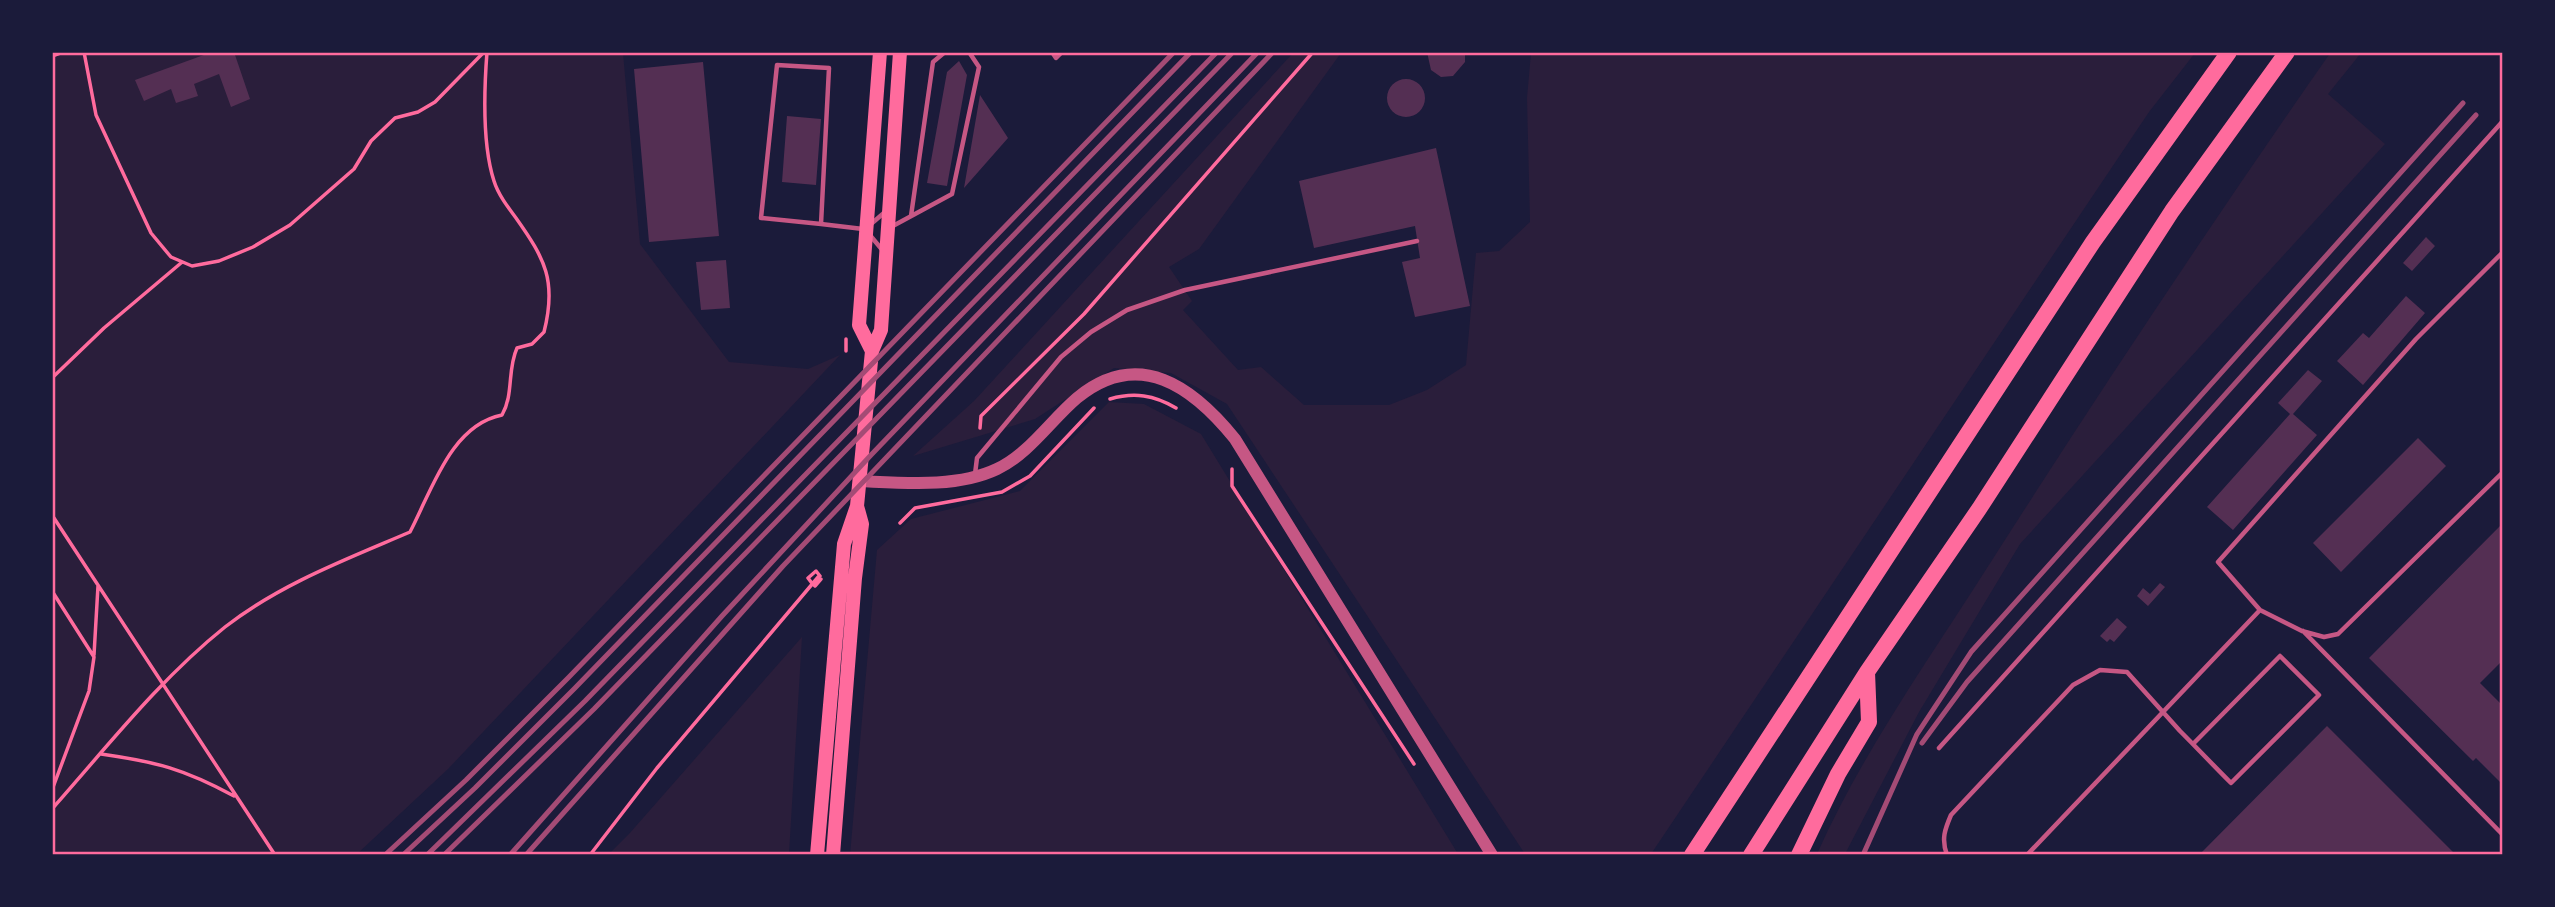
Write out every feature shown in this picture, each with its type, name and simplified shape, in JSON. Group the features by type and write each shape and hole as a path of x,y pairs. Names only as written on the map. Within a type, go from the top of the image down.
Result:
{"highway":[{"path":"1692,855 2093,242 2229,52"},
{"path":"1751,855 1867,672 1979,509 2172,211 2287,52"},
{"path":"1799,855 1838,774 1869,722 1867,672"}],"main road":[{"path":"872,351 859,325 880,52"},
{"path":"817,855 844,544 857,506 872,351 881,330 901,52"},
{"path":"833,855 855,578 862,524 857,506"}],"street":[{"path":"860,481 940,483 997,469 1016,456 1077,398 1114,379 1147,375 1174,383 1196,396 1235,439 1492,855"}],"lane":[{"path":"911,216 933,62 946,52"},
{"path":"888,228 952,194 979,67 969,52"},
{"path":"1052,52 1056,58 1062,52"},
{"path":"821,224 829,68 777,65 761,218 865,229 886,255"},
{"path":"1938,748 2502,122"},
{"path":"865,229 890,208"},
{"path":"975,475 977,458 1046,373 1091,332 1127,310 1185,290 1417,242"},
{"path":"2502,253 2416,339 2218,562 2260,610 2302,631 2324,637 2338,634 2502,473"},
{"path":"2027,855 2260,610"},
{"path":"2302,631 2502,834"},
{"path":"1947,855 1943,845 1944,831 1951,815 2073,685 2100,670 2127,672 2163,712 2193,744 2231,783 2319,695 2280,656 2193,744"}],"path":[{"path":"52,56 63,52"},
{"path":"84,52 96,115 151,233 171,257 191,266 219,261 253,247 290,225 354,169 371,141 395,118 418,113 435,102 485,52"},
{"path":"52,809 163,685 237,620 315,572 410,532 442,470 467,431 483,419 502,415 510,402 510,364 517,348 532,344 544,332 549,280 541,253 504,201 494,180 483,100 485,52"},
{"path":"980,428 981,416 1084,314 1313,52"},
{"path":"52,378 104,328 181,263"},
{"path":"1108,400 1134,394 1162,400 1181,411"},
{"path":"900,523 915,508 1002,492 1030,476 1096,407"},
{"path":"1228,462 1233,470 1233,486 1420,774"},
{"path":"52,514 275,855"},
{"path":"590,855 657,768 818,576"},
{"path":"52,789 89,691 99,584"},
{"path":"52,591 93,657"},
{"path":"101,754 147,760 190,772 234,796"}],"shaded area":[{"path":"2331,52 2361,53 2328,94 2385,144 2020,544 1919,712 1845,854 1817,854 1854,780 1919,673 2156,308"},
{"path":"53,53 623,53 640,244 729,362 808,369 840,355 448,769 357,854 53,854"},
{"path":"1293,53 1341,53 1199,249 1169,267 1192,301 1183,310 1238,370 1261,367 1304,405 1389,405 1427,390 1466,365 1476,253 1499,251 1530,222 1527,98 1531,53 2195,53 2149,112 1651,854 1525,854 1227,404 1171,373 1114,368 1035,419 913,456 974,401"},
{"path":"1109,402 1144,404 1201,434 1458,854 850,855 877,550 911,519 1020,491"},
{"path":"802,637 789,854 609,854 629,834"}],"building":[{"path":"212,52 234,52 250,99 231,107 219,74 194,84 198,96 176,103 171,89 144,101 135,80"},
{"path":"1427,52 1465,52 1465,62 1453,76 1441,77 1431,70"},
{"path":"959,61 967,75 947,186 927,183 947,72"},
{"path":"703,62 719,236 649,242 634,69"},
{"path":"1406,79 1419,85 1425,98 1419,111 1406,117 1393,111 1387,98 1393,85"},
{"path":"980,95 1008,138 964,188"},
{"path":"787,116 821,119 816,185 782,182"},
{"path":"1436,148 1470,306 1415,317 1402,262 1420,258 1415,226 1314,248 1299,181"},
{"path":"2426,237 2435,246 2412,271 2403,263"},
{"path":"726,260 730,308 701,310 696,262"},
{"path":"2406,296 2425,313 2363,385 2337,361 2363,333 2369,338"},
{"path":"2308,370 2322,381 2293,414 2317,435 2233,530 2207,507 2290,414 2278,403"},
{"path":"2418,438 2446,466 2341,572 2313,543"},
{"path":"2502,524 2502,661 2480,683 2502,705 2502,784 2476,758 2473,761 2369,658"},
{"path":"2160,583 2165,587 2148,606 2137,596 2143,588 2150,594"},
{"path":"2117,618 2127,627 2114,642 2110,639 2107,642 2100,636"},
{"path":"2327,726 2456,855 2199,855"}],"railway":[{"path":"385,855 466,780 569,677 1174,52"},
{"path":"403,855 575,688 1191,52"},
{"path":"427,855 585,701 1217,52"},
{"path":"444,855 594,709 1233,52"},
{"path":"510,855 722,616 871,455 1258,52"},
{"path":"526,855 783,566 1273,52"},
{"path":"1863,855 1917,734 1971,652 2463,103"},
{"path":"1922,743 1967,682 2476,115"}]}
